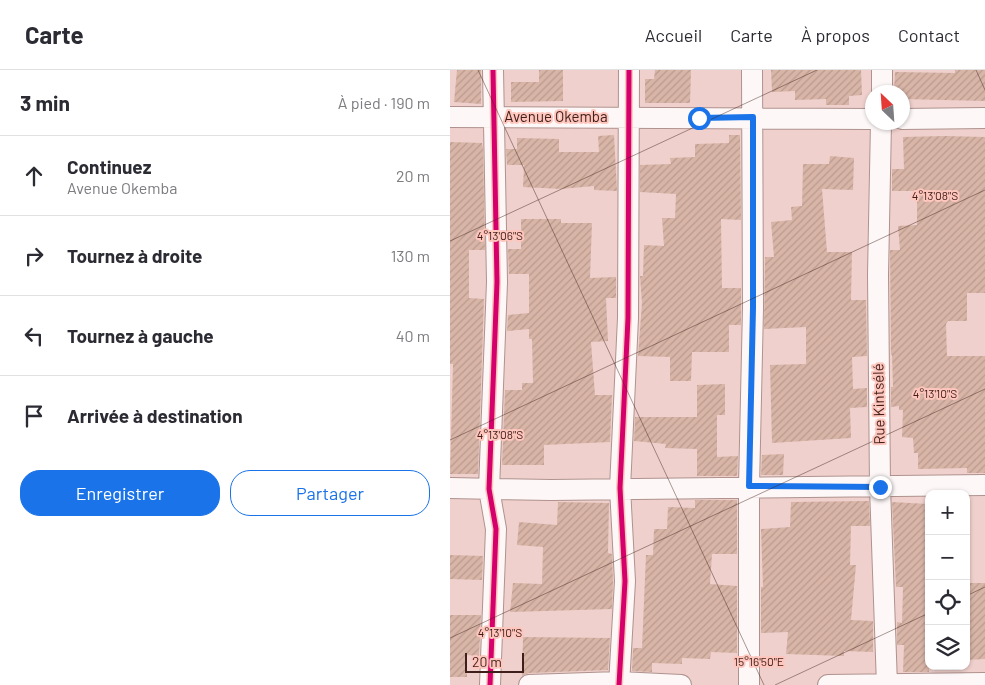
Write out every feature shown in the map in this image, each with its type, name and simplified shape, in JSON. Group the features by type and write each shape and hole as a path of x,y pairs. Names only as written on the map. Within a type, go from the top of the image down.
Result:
{"street":[{"path":"490,685 496,529 489,489 497,282 492,70"},
{"path":"619,684 625,581 620,488 628,318 628,70"},
{"path":"749,685 749,486 753,308 752,70"},
{"path":"882,70 882,85"},
{"name":"Avenue Okemba","path":"450,117 865,119"},
{"path":"910,119 985,118"},
{"name":"Rue Kintsélé","path":"881,130 878,275 880,487 888,684"},
{"path":"450,488 985,486"},
{"path":"828,685 985,683"},
{"path":"529,685 681,685"}],"building":[{"path":"457,70 481,70 481,104 454,102"},
{"path":"539,70 563,70 563,101 511,102 511,82 539,82"},
{"path":"655,70 691,70 690,103 645,103 645,79 654,79"},
{"path":"771,70 861,70 862,95 849,96 849,105 826,105 826,99 795,100 795,91 772,92"},
{"path":"955,70 985,70 985,101 910,99 910,85 894,85 895,72 955,73"},
{"path":"614,135 617,191 594,190 594,186 561,189 523,187 524,165 507,165 506,149 517,149 517,138 559,139 559,152 599,152 598,136"},
{"path":"729,135 740,135 741,220 721,219 722,288 741,288 741,325 729,325 729,352 692,352 691,381 670,381 670,357 638,356 642,303 640,276 643,276 644,245 664,246 662,218 675,218 676,194 640,192 640,165 671,164 670,158 695,157 695,144 729,143"},
{"path":"903,137 985,137 985,293 967,293 967,321 948,321 946,324 947,356 985,356 985,473 967,473 967,468 918,469 918,453 914,453 913,438 902,437 903,410 899,410 899,406 891,407 891,387 893,387 890,250 900,250 898,226 917,225 917,191 892,191 892,169 904,169"},
{"path":"450,142 482,143 483,149 485,250 469,250 469,298 484,299 478,474 450,474 453,364 450,364"},
{"path":"830,156 854,158 853,190 822,189 827,252 852,252 851,300 866,300 867,356 852,357 853,389 867,388 867,407 850,408 851,438 772,443 770,365 806,364 806,327 764,329 765,257 774,257 771,222 792,220 791,207 802,206 803,164 829,164"},
{"path":"521,219 561,219 561,223 592,223 590,278 616,277 616,298 606,298 608,341 591,342 595,395 612,395 610,442 544,445 544,465 502,465 505,390 522,390 522,383 533,383 532,339 529,339 529,329 507,331 508,315 529,313 529,274 509,274 508,249 521,249"},
{"path":"725,384 725,415 717,415 717,457 738,456 737,476 697,476 697,449 665,448 666,444 634,441 635,417 697,417 697,385"},
{"path":"784,454 783,475 761,475 762,455"},
{"path":"695,500 737,500 737,554 712,554 710,584 737,586 737,653 711,652 710,659 682,658 682,664 652,663 652,672 632,671 633,648 642,648 646,555 653,555 654,529 667,529 668,507 695,508"},
{"path":"869,501 870,526 851,526 850,565 856,565 851,620 873,621 873,652 844,651 844,656 786,654 788,632 761,633 761,587 763,587 761,529 790,527 791,502"},
{"path":"558,502 609,503 608,553 612,554 612,609 510,612 513,583 542,584 543,547 517,545 519,522 557,525"},
{"path":"892,502 925,504 925,670 929,670 929,672 903,672 904,645 897,645 897,622 902,623 903,587 896,587"},
{"path":"450,555 483,556 482,580 450,579"},
{"path":"970,583 985,583 985,659 970,660"},
{"path":"450,615 481,615 479,656 467,655 467,677 450,677"},
{"path":"523,637 610,638 608,670 529,673 522,676"}],"cycle path":[{"path":"490,685 496,529 489,489 497,282 493,70"},
{"path":"619,685 625,581 620,488 628,318 629,70"}],"route":[{"path":"699,118 753,117 753,308 749,486 880,487"}]}
